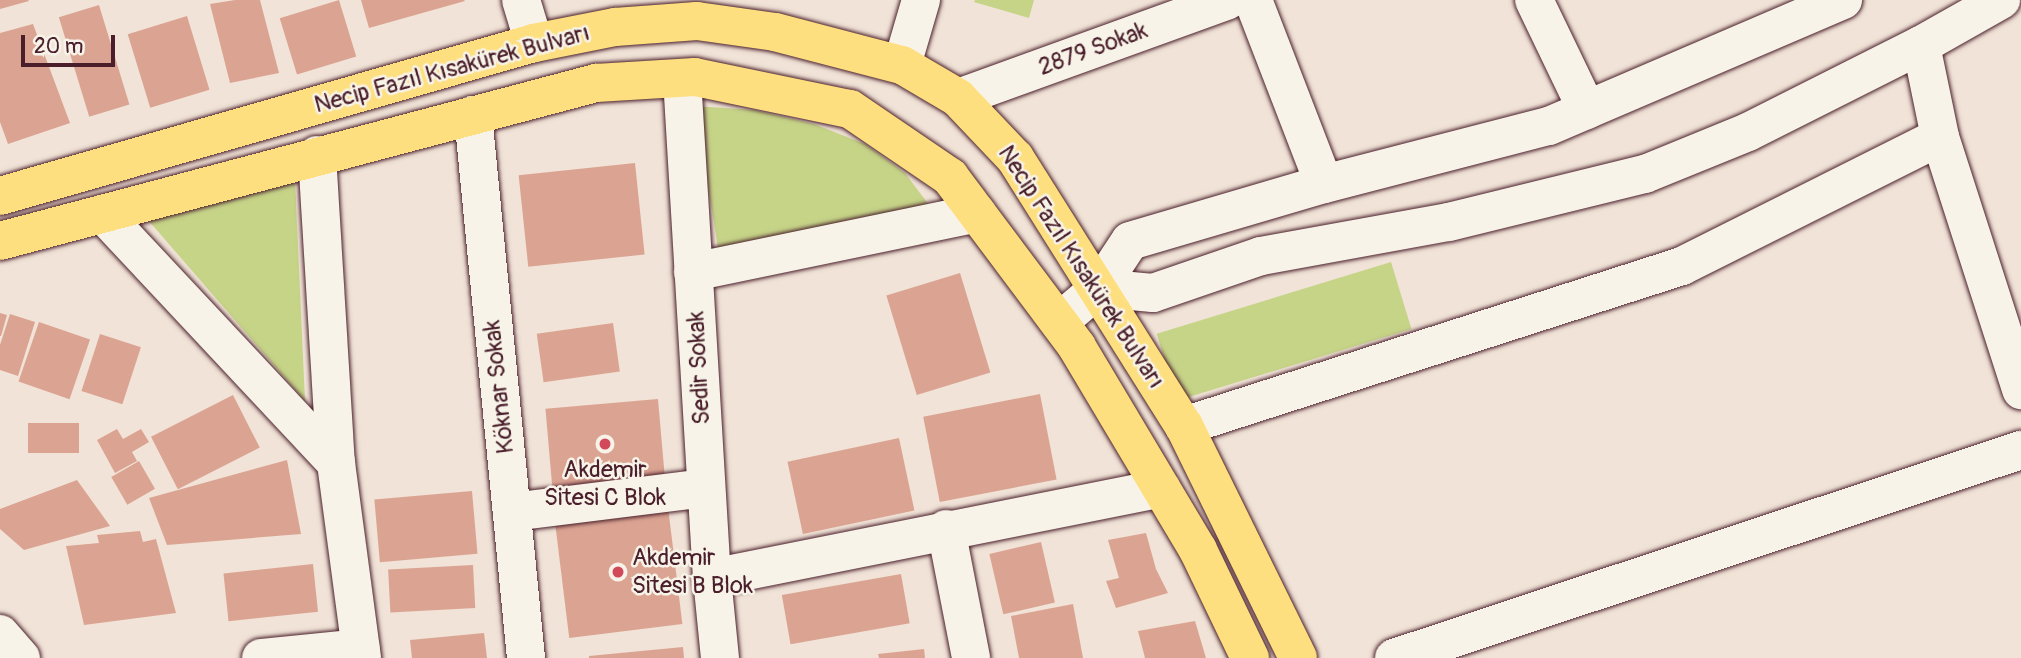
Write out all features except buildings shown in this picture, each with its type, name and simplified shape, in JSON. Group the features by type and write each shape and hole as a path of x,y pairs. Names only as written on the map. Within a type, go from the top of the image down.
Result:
{"main road":[{"name":"Necip Fazıl Kısakürek Bulvarı","path":"0,196 534,43 615,27 697,21 775,32 902,65 958,98 1015,158 1184,426 1298,658"},
{"name":"Necip Fazıl Kısakürek Bulvarı","path":"0,241 596,83 695,77 849,108 950,177 1059,322 1077,347 1198,550 1250,658"}],"street":[{"path":"522,0 534,43"},
{"path":"902,65 922,0"},
{"name":"2879 Sokak","path":"958,98 1228,0"},
{"path":"1253,0 1324,184"},
{"path":"1534,0 1587,110"},
{"path":"1059,322 1099,288 1130,241 1324,184 1549,127 1843,0"},
{"path":"1099,288 1153,293 1261,256 1449,222 1645,174 1748,132 1921,45 2001,0"},
{"path":"1921,45 1940,138 2021,390"},
{"name":"Sedir Sokak","path":"682,78 706,488 720,658"},
{"name":"Köknar Sokak","path":"473,115 526,658"},
{"path":"1184,426 1682,266 1940,138"},
{"path":"261,658 361,653 335,463 317,155"},
{"path":"694,272 977,213"},
{"path":"103,214 335,463"},
{"path":"1394,658 2021,450"},
{"path":"512,512 706,488"},
{"path":"712,578 1161,488"},
{"path":"946,529 971,658"},
{"path":"0,634 21,658"}],"green space":[{"path":"1034,0 1029,18 974,2"},
{"path":"695,106 754,110 814,124 865,144 905,173 932,209 719,254"},
{"path":"295,180 305,401 148,220"},
{"path":"1391,262 1411,329 1177,401 1157,334"}],"place":[{"name":"Akdemir Sitesi C Blok","path":"605,444"},
{"name":"Akdemir Sitesi B Blok","path":"618,572"}]}
